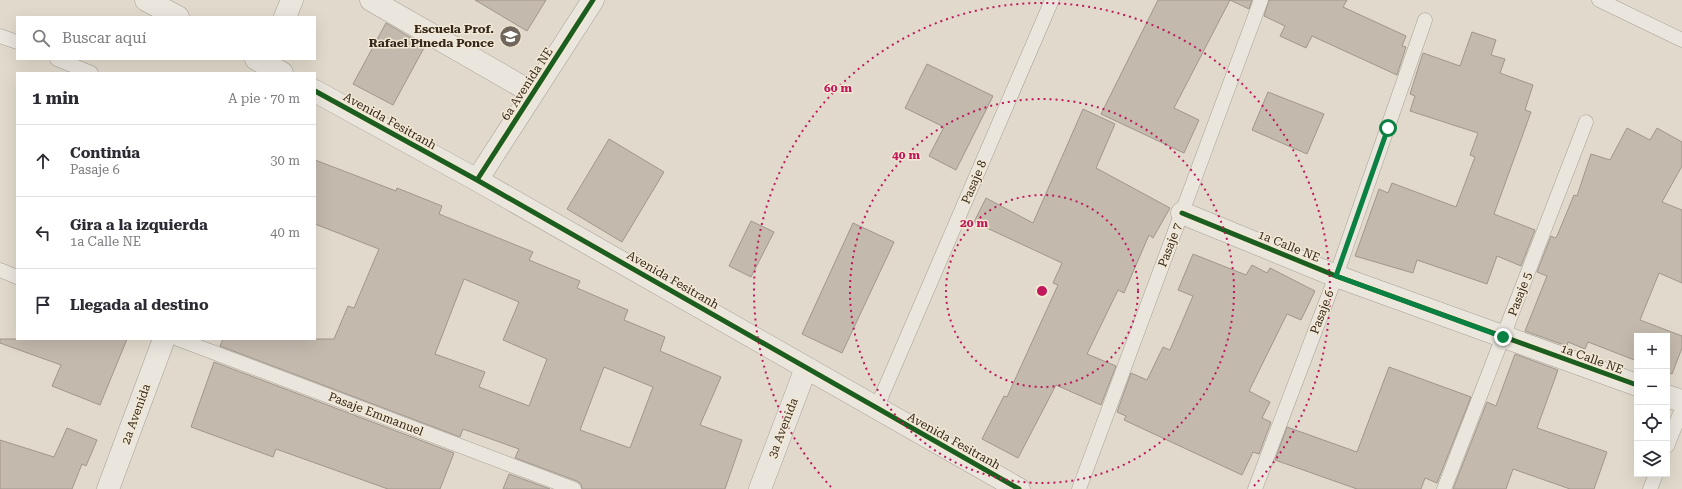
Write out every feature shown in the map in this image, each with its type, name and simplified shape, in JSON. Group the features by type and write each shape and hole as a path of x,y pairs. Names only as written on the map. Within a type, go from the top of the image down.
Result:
{"street":[{"path":"146,0 176,16"},
{"path":"285,16 292,0"},
{"path":"370,0 533,93"},
{"name":"6a Avenida NE","path":"477,180 593,0"},
{"name":"Avenida Fesitranh","path":"316,92 477,180 876,409 1019,489"},
{"name":"1a Calle NE","path":"1182,213 1336,276 1634,384"},
{"name":"2a Avenida","path":"108,489 164,340"},
{"name":"3a Avenida","path":"760,489 806,368"},
{"path":"1670,397 1682,401"}],"lane":[{"name":"Pasaje 8","path":"876,409 1052,0"},
{"name":"Pasaje 7","path":"1078,489 1261,0"},
{"path":"1599,0 1682,40"},
{"name":"Pasaje 6","path":"1256,489 1336,276 1425,20"},
{"path":"0,36 16,42"},
{"path":"59,60 89,72"},
{"name":"Pasaje 5","path":"1444,489 1586,122"},
{"path":"0,270 16,277"},
{"name":"Pasaje Emmanuel","path":"181,340 574,489"},
{"path":"1669,441 1682,409"},
{"path":"1650,489 1655,477"}],"building":[{"path":"475,0 546,0 527,31"},
{"path":"1158,0 1230,0 1174,108 1199,120 1184,153 1101,114"},
{"path":"1230,0 1252,0 1249,9"},
{"path":"1269,0 1347,0 1343,7 1406,36 1402,46 1406,47 1397,75 1312,36 1306,48 1280,36 1285,26 1264,16"},
{"path":"386,23 425,46 393,105 353,84"},
{"path":"1472,32 1496,40 1491,55 1505,59 1500,73 1533,85 1525,110 1531,112 1494,214 1535,230 1521,266 1497,256 1487,284 1417,260 1413,273 1355,256 1379,189 1388,193 1392,183 1456,207 1475,157 1470,155 1478,133 1410,111 1415,96 1410,94 1423,53 1460,66"},
{"path":"927,64 993,96 956,170 929,156 944,127 905,108"},
{"path":"1268,92 1324,114 1307,154 1252,130"},
{"path":"1083,109 1115,124 1096,168 1170,208 1153,238 1149,235 1124,293 1118,290 1087,354 1116,366 1101,405 1056,385 1018,458 982,439 1004,396 1007,397 1058,285 1053,283 1062,263 974,222 986,198 1033,223"},
{"path":"1627,128 1650,140 1657,128 1682,142 1682,166 1662,202 1682,210 1682,283 1659,273 1640,320 1682,336 1682,348 1672,374 1670,373 1670,333 1634,333 1634,360 1588,342 1585,349 1568,342 1567,346 1525,331 1547,276 1537,272 1551,236 1555,238 1557,236 1574,195 1577,196 1591,154 1610,160"},
{"path":"609,139 664,172 622,242 567,209"},
{"path":"316,160 396,191 397,188 442,206 439,214 533,252 529,260 580,281 577,288 628,310 624,320 665,337 660,351 721,377 700,425 742,440 725,489 582,489 581,484 577,481 515,458 519,449 463,429 460,437 220,346 223,340 334,339 348,306 354,308 379,249 316,224","holes":["464,279 519,302 503,340 547,359 529,406 479,387 485,372 435,354","604,367 653,387 630,448 580,430"]},
{"path":"751,221 774,232 751,277 729,266"},
{"path":"853,223 894,242 842,353 802,334"},
{"path":"1193,254 1246,275 1252,265 1267,273 1270,268 1315,291 1301,320 1287,314 1249,391 1270,402 1262,418 1271,422 1259,454 1253,452 1242,475 1124,420 1126,416 1117,412 1131,373 1147,380 1163,347 1170,350 1193,296 1178,290"},
{"path":"0,339 127,340 100,405 52,386 61,365 0,343"},
{"path":"1515,354 1558,370 1537,428 1607,452 1594,489 1570,489 1513,469 1506,489 1453,489 1487,402 1496,406"},
{"path":"214,362 454,453 440,489 388,489 276,449 273,457 191,427"},
{"path":"1389,367 1471,397 1437,483 1425,478 1421,489 1357,489 1275,460 1287,427 1357,452"},
{"path":"67,428 97,440 86,466 82,464 72,489 0,489 0,440 54,457"},
{"path":"509,474 550,489 503,489"}],"cycle path":[{"path":"477,180 593,0"},
{"path":"316,92 477,180 1019,489"},
{"path":"1182,213 1336,276 1634,384"}],"place":[{"name":"Escuela Prof. Rafael Pineda Ponce","path":"510,36"}],"route":[{"path":"1388,128 1336,276 1503,337"}]}
